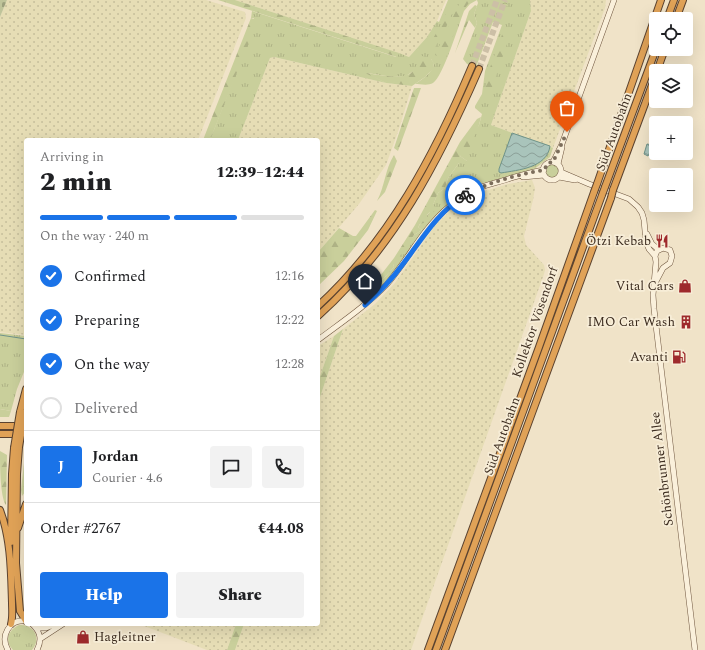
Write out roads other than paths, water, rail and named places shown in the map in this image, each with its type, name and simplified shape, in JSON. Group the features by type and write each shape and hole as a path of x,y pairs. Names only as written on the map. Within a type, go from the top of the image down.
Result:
{"highway":[{"name":"Kollektor Vösendorf","path":"428,650 539,347 661,0"},
{"path":"670,12 674,0"},
{"path":"679,12 685,0"},
{"name":"Süd Autobahn","path":"436,650 653,56"},
{"path":"320,304 366,256 398,210 436,145 472,66"},
{"path":"320,314 337,299 372,260 405,214 448,137 479,69"},
{"name":"Süd Autobahn","path":"445,650 649,93"},
{"path":"10,562 12,474 24,411"},
{"path":"0,426 24,426"},
{"path":"0,434 24,434"},
{"path":"17,448 17,583 20,614 24,619"},
{"path":"0,510 6,532 10,562 13,615 11,624"},
{"path":"16,542 19,525 24,510"}],"main road":[{"path":"556,163 614,0"},
{"path":"548,163 556,163 561,168 560,174 556,179 551,180 547,178 544,172 548,163"},
{"path":"320,339 355,313 375,296 403,264 438,216 452,204 478,188 511,178 544,172"},
{"name":"Schönbrunner Allee","path":"560,174 634,202 642,213 647,245 656,262 654,309 695,650"},
{"name":"Schönbrunner Allee","path":"646,231 652,244 658,250 667,249 672,254 671,261 668,265 664,266 654,285"},
{"path":"654,256 658,250"},
{"path":"656,262 660,266 664,266"},
{"path":"0,649 7,649 2,640 11,624 24,621"},
{"path":"34,626 37,628 40,639 37,650"},
{"path":"37,628 46,628 51,626"},
{"path":"40,639 60,626"}],"water":[{"path":"512,133 550,146 548,153 543,159 531,167 501,173 499,172 499,169"},
{"path":"647,144 649,144 648,156 644,154"}],"waterway":[{"path":"0,335 24,339"}],"tunnel":[{"path":"472,66 497,0"},
{"path":"479,69 505,0"}],"place":[{"name":"Ötzi Kebab","path":"662,241"},
{"name":"Vital Cars","path":"685,286"},
{"name":"IMO Car Wash","path":"686,322"},
{"name":"Avanti","path":"679,357"},
{"name":"Hagleitner","path":"83,637"}]}
